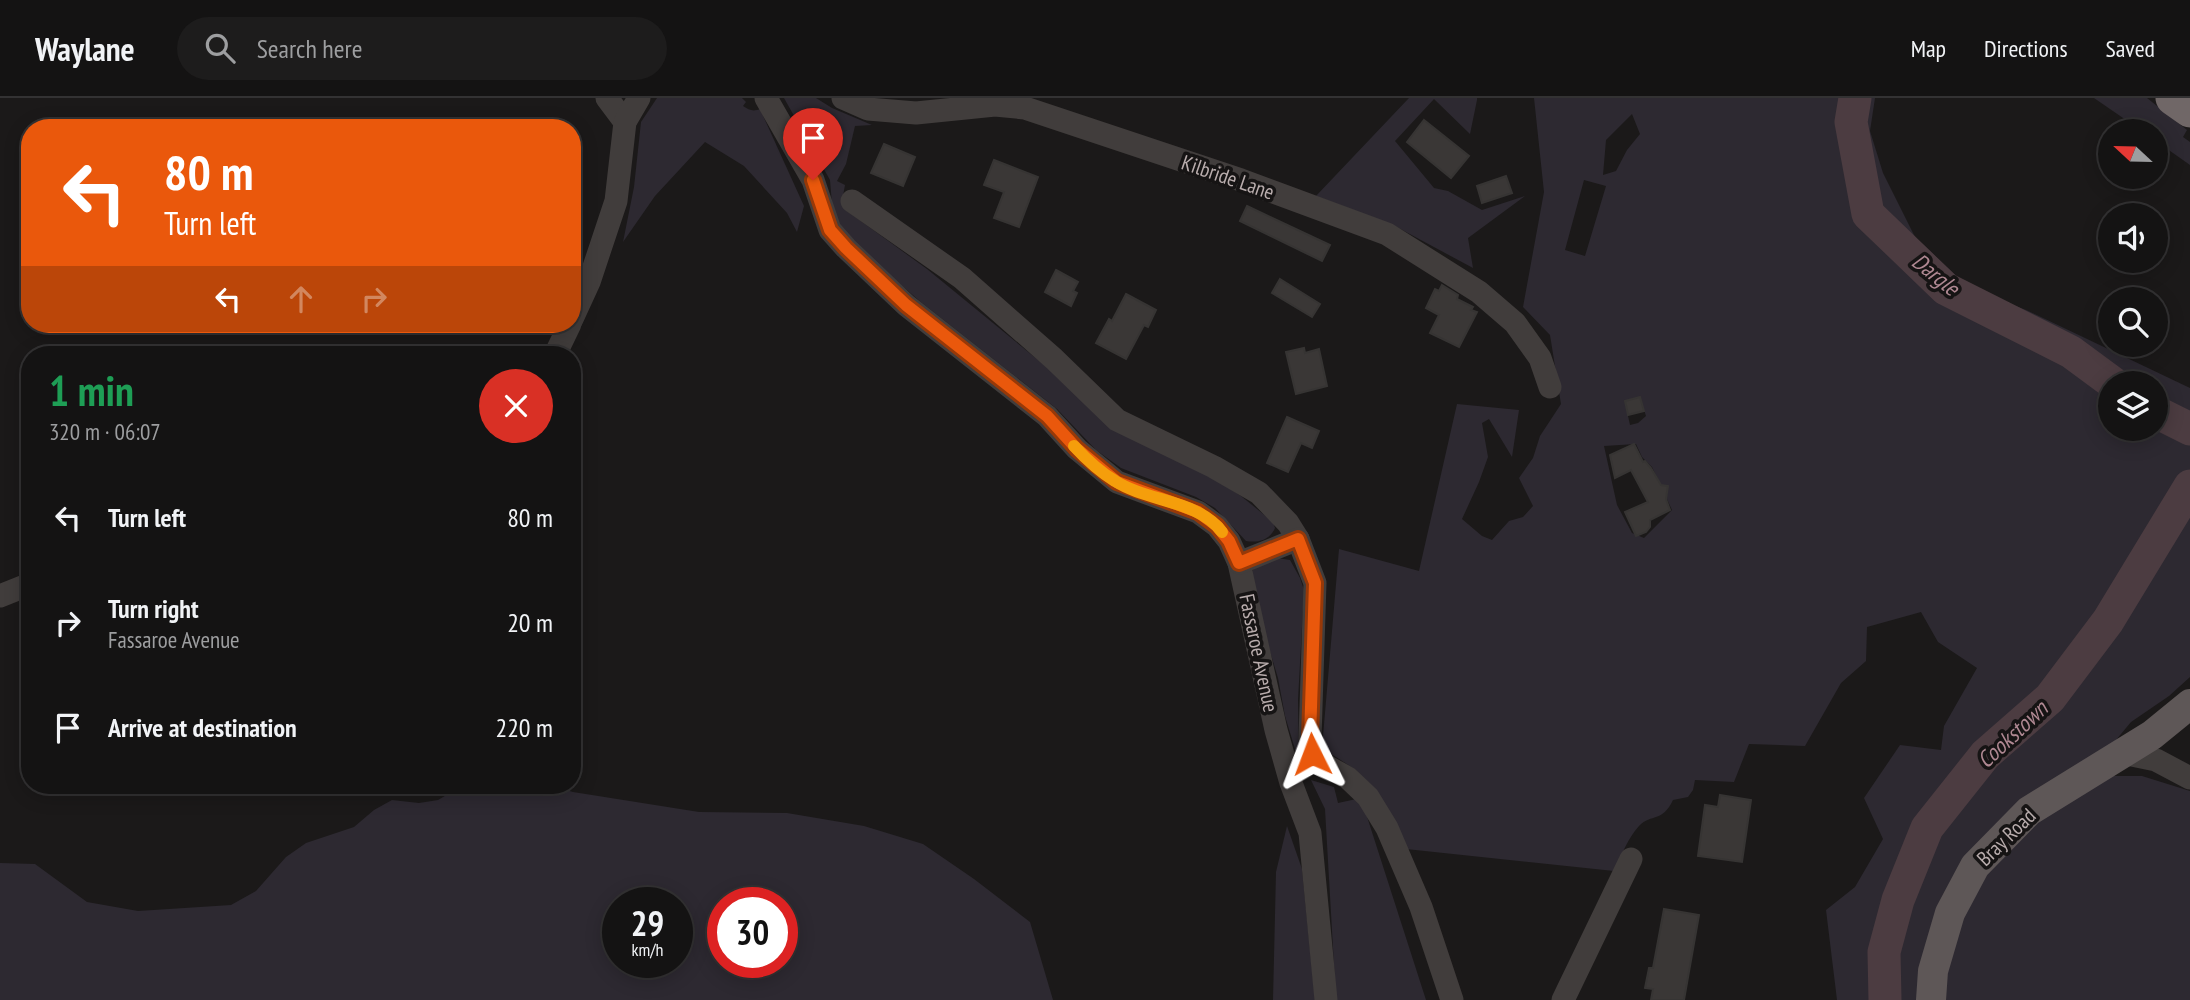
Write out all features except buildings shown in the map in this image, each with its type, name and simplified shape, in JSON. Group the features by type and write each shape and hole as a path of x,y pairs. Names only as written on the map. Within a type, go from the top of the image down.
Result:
{"highway":[{"path":"2173,98 2190,110"}],"main road":[{"name":"Bray Road","path":"1931,1000 1933,971 1950,913 1975,866 2029,811 2152,735 2190,704"}],"street":[{"path":"607,98 625,121"},
{"path":"581,299 616,201 625,121 639,98"},
{"name":"Fassaroe Avenue","path":"766,98 813,180 830,230 846,248 906,305 1047,416 1077,449 1117,482 1198,512 1217,526 1229,541 1239,563 1276,730 1291,783 1310,833 1326,1000"},
{"name":"Kilbride Lane","path":"843,98 868,108 916,113 995,104 1025,108 1241,180 1387,234 1479,292 1515,323 1540,358 1550,387"},
{"path":"852,201 962,278 1118,420 1214,467 1259,493 1288,523 1298,539 1315,583 1310,738 1312,754 1318,762 1348,778 1368,797 1387,828 1421,908 1452,1000"},
{"path":"1239,563 1298,539"},
{"path":"0,596 21,588"},
{"path":"2122,753 2156,760 2190,778"},
{"path":"1563,1000 1631,859"}],"shaded area":[{"path":"657,98 742,98 746,102 743,106 753,110 760,109 804,206 797,232 787,213 744,166 705,142 655,196 623,242 634,187 641,122"},
{"path":"784,98 816,98 872,125 855,126 846,164 837,181 845,185 842,201 847,211 927,269 1054,373 1241,496 1273,522 1275,528 1270,535 1255,542 1246,541 1215,508 1196,497 1121,468 1096,450 1057,409 922,303 854,244 837,221 830,180"},
{"path":"1409,98 1477,98 1470,134 1434,99 1395,141 1434,188 1448,191 1482,210 1525,196 1468,238 1473,268 1393,225 1316,196"},
{"path":"1534,98 1875,98 1870,131 1883,173 1915,237 1969,288 2026,310 2098,344 2098,357 2125,357 2154,371 2098,371 2098,441 2168,441 2168,378 2190,388 2190,677 2169,696 2131,722 2086,776 2142,776 2190,791 2190,1000 1837,1000 1826,910 1855,887 1883,839 1864,798 1900,745 1941,750 1944,726 1977,668 1938,642 1921,612 1867,627 1866,661 1841,683 1805,746 1749,744 1734,782 1695,780 1688,797 1673,800 1665,812 1639,826 1614,871 1406,849 1372,789 1356,770 1322,748 1339,549 1419,571 1457,404 1519,410 1512,457 1489,419 1482,423 1488,457 1462,519 1482,536 1492,540 1509,521 1523,517 1533,506 1519,478 1533,458 1540,436 1561,404 1550,335 1523,307 1544,192","holes":["1632,114 1640,134 1627,150 1616,171 1603,175 1606,140","1584,180 1606,186 1585,256 1565,250","1640,397 1646,416 1638,423 1630,425 1625,402","1636,444 1642,457 1652,467 1672,510 1644,538 1632,533 1617,505 1604,446"]},
{"path":"2094,98 2147,98 2187,130 2183,137 2190,142 2190,165 2168,149 2168,119 2125,119"},
{"path":"1277,558 1290,560 1304,590 1298,700 1299,762 1265,635 1252,571 1257,565"},
{"path":"1311,780 1334,787 1338,803 1361,798 1426,1000 1336,1000 1325,809"},
{"path":"581,793 699,812 787,813 864,826 923,844 1030,922 1053,1000 0,1000 0,863 35,864 87,902 138,911 231,905 256,891 286,857 306,843 354,827 374,810 392,800 419,803 438,800 448,794"},
{"path":"1287,826 1302,869 1315,1000 1273,1000 1276,872"}],"waterway":[{"name":"Dargle","path":"1855,98 1851,122 1868,214 1946,289 2071,352 2098,372"},
{"name":"Dargle","path":"2168,418 2190,429"},
{"name":"Cookstown","path":"1885,1000 1884,952 1898,900 1927,828 1985,755 2050,698 2108,621 2190,486"}],"slow traffic":[{"path":"1074,446 1097,468 1117,482 1198,512 1222,532"}],"route":[{"path":"813,180 824,205 830,230 846,248 906,305 1047,416 1097,468 1117,482 1198,512 1217,526 1229,541 1239,563 1298,539 1315,583 1310,738 1312,754"}]}
